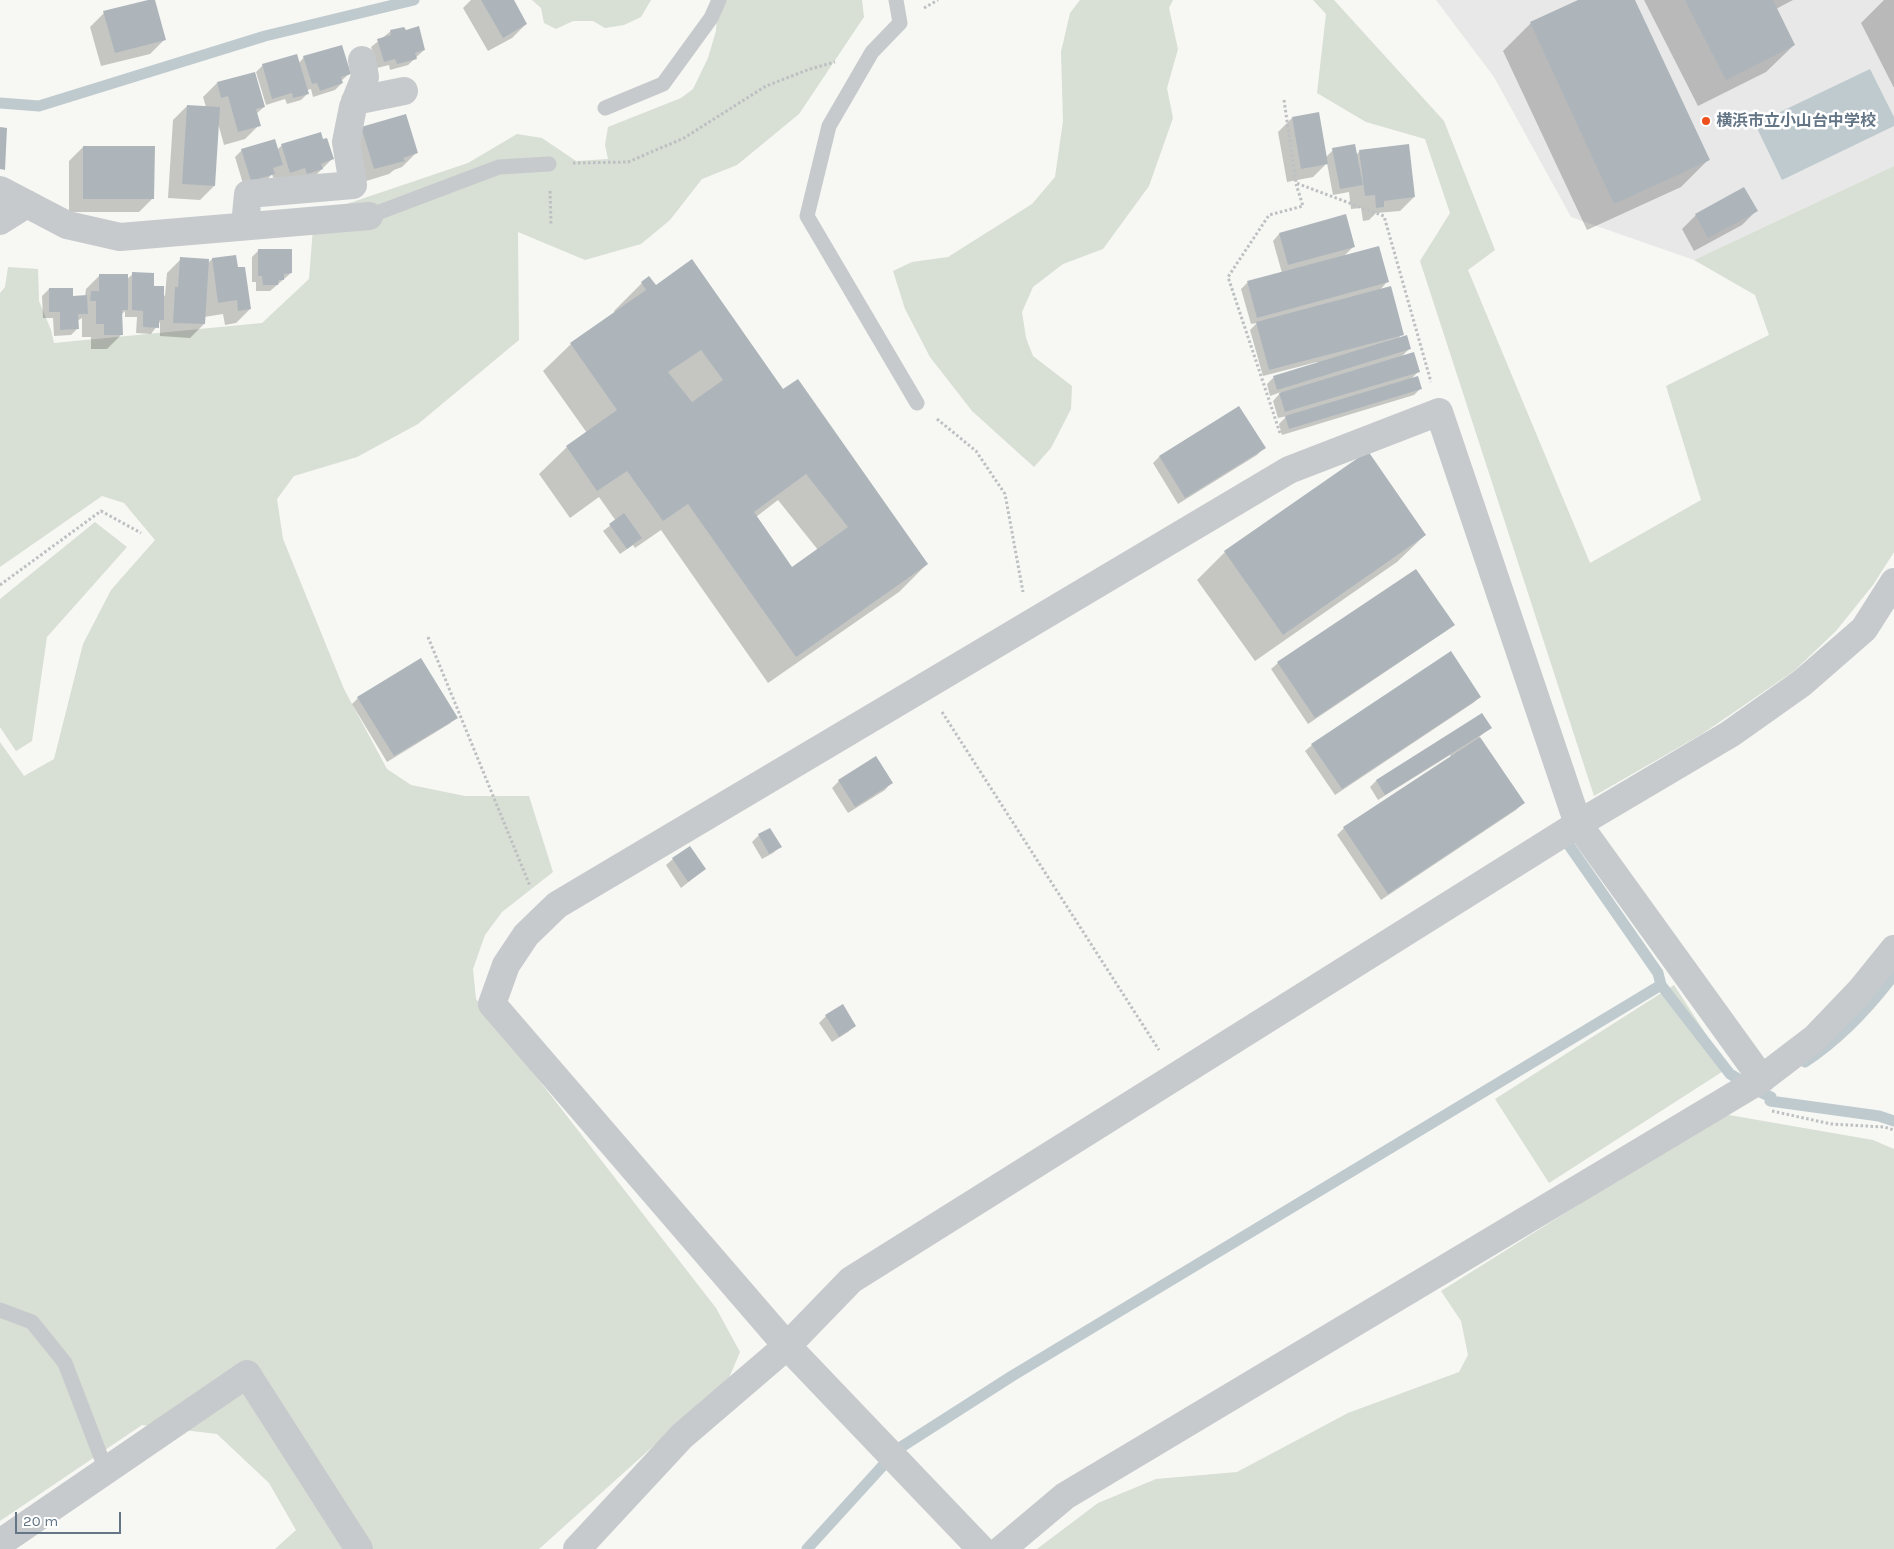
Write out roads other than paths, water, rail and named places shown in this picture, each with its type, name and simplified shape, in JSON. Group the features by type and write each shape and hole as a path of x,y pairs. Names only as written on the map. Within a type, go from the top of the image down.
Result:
{"street":[{"path":"246,225 248,194 353,184 346,142 355,101 365,77 362,60"},
{"path":"355,101 404,91"},
{"path":"0,190 66,225 120,237 369,216"},
{"path":"0,221 27,204"},
{"path":"981,1549 787,1346 492,1004 506,965 526,935 557,905 1289,470 1439,412 1578,824 1761,1079"},
{"path":"577,1549 682,1436 787,1346 851,1280 1578,824 1730,734 1802,683 1864,629 1894,582"},
{"path":"1002,1549 1065,1496 1761,1079 1815,1038 1860,991 1894,949"},
{"path":"0,1543 247,1374 359,1549"}],"lane":[{"path":"605,108 663,84 711,18 718,0"},
{"path":"896,0 900,23 872,52 829,126 807,216 917,403"},
{"path":"369,216 498,167 549,164"},
{"path":"0,1310 32,1322 65,1363 106,1470"}],"waterway":[{"path":"0,103 39,106 265,36 414,0"},
{"path":"1566,841 1658,973 1661,985 1730,1074 1749,1085"},
{"path":"1805,1062 1853,1022 1894,975"},
{"path":"807,1549 898,1449 1012,1376 1661,985"},
{"path":"1760,1092 1771,1097 1770,1101 1879,1116 1894,1121"}],"place":[{"name":"横浜市立小山台中学校","path":"1706,121"}]}
